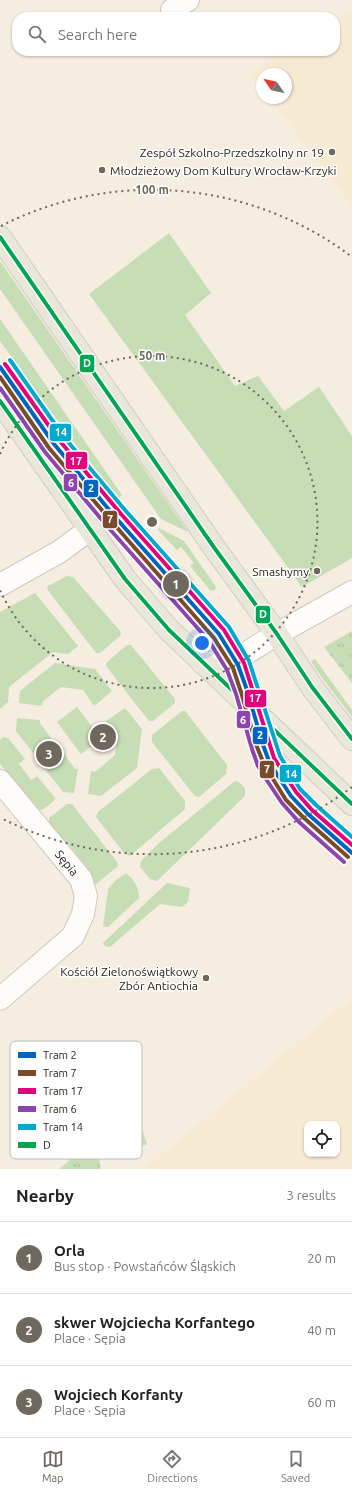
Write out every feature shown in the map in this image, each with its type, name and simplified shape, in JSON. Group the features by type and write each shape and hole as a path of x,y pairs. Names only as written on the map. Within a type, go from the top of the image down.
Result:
{"main road":[{"path":"0,237 213,546 277,634 312,687 352,739"},
{"path":"0,401 89,530 125,579 169,630 352,804"}],"street":[{"path":"0,584 59,552 89,530"},
{"path":"203,662 222,663 240,657 277,634 352,592"},
{"name":"Sępia","path":"0,781 81,879 86,896 83,914 73,936 0,999"}],"shaded area":[{"name":"Zespół Szkolno-Przedszkolny nr 19","path":"352,10 352,206 275,104 292,104 292,68 259,68 278,56 340,56 340,17"},
{"name":"Zespół Szkolno-Przedszkolny nr 19","path":"256,70 256,79 251,73"},
{"path":"352,998 352,1169 144,1169"}],"green space":[{"path":"169,233 211,293 185,315 235,386 258,376 284,411 319,387 352,436 352,558 302,587 89,294"},
{"path":"0,261 188,532 161,519 0,289"},
{"path":"0,319 122,495 118,499 68,435 0,341"},
{"path":"159,528 184,541 216,587 215,590 211,591 190,566 194,563 181,547 177,550 158,530"},
{"path":"67,576 73,577 121,632 120,636 100,653 96,653 47,589 48,586"},
{"path":"35,593 78,646 68,654 53,652 9,687 8,702 0,709 0,612"},
{"path":"352,631 352,683 324,647"},
{"path":"127,645 131,645 175,699 175,703 153,721 149,721 106,666 107,662"},
{"path":"315,659 352,710 352,717 317,671 311,661"},
{"path":"55,663 95,669 112,691 94,706 83,690 61,687 42,702 42,706 19,703 20,691"},
{"path":"77,707 101,739 81,754 57,722"},
{"path":"125,708 142,729 137,768 101,796 88,794 91,771 95,772 115,755 118,736 106,721"},
{"path":"182,711 185,711 227,765 226,774 199,797 195,796 152,742 152,735"},
{"path":"17,718 40,720 40,723 51,738 33,753 16,731"},
{"path":"3,737 8,738 25,759 19,764 31,780 37,776 55,798 54,801 42,810 37,809 0,764 0,740"},
{"path":"64,754 75,769 78,769 74,793 63,792 45,769"},
{"path":"159,768 185,801 185,809 130,856 124,853 96,817 98,812 152,769"},
{"path":"235,781 240,783 245,788 245,796 157,881 150,879 140,867 141,861 159,843"},
{"path":"67,804 72,804 117,862 118,866 95,885 81,860 49,823 49,818"},
{"path":"126,873 136,884 139,898 108,927 103,927 108,889 116,880"},
{"path":"167,883 190,888 188,902 182,907 160,904 110,947 105,946 103,943"},
{"path":"142,1130 147,1144 142,1146"},
{"path":"69,1159 99,1159 101,1169 59,1169 69,1161"}],"tram line":[{"name":"14","path":"10,360 64,437 125,510 229,627 249,661 280,756 300,789 352,837"},
{"name":"17","path":"5,364 59,440 121,514 224,630 244,663 274,758 296,792 312,810 352,845"},
{"name":"2","path":"0,367 54,444 116,518 219,634 238,665 263,745 269,761 278,776 291,796 308,814 352,853"},
{"name":"7","path":"0,377 49,448 214,638 233,668 257,747 264,764 273,779 286,800 348,857"},
{"name":"6","path":"0,388 45,452 107,526 209,641 227,670 258,766 282,803 299,822 344,862"}],"transit line":[{"name":"D","path":"0,237 213,546 277,634 312,687 352,739"},
{"name":"D","path":"0,401 125,579 169,630 352,804"}],"place":[{"name":"Zespół Szkolno-Przedszkolny nr 19","path":"332,152"},
{"name":"Młodzieżowy Dom Kultury Wrocław-Krzyki","path":"102,170"},
{"name":"Smashymy","path":"317,571"},
{"name":"Orla","path":"176,584"},
{"name":"skwer Wojciecha Korfantego","path":"103,737"},
{"name":"Wojciech Korfanty","path":"49,754"},
{"name":"Kościół Zielonoświątkowy Zbór Antiochia","path":"206,978"}]}
